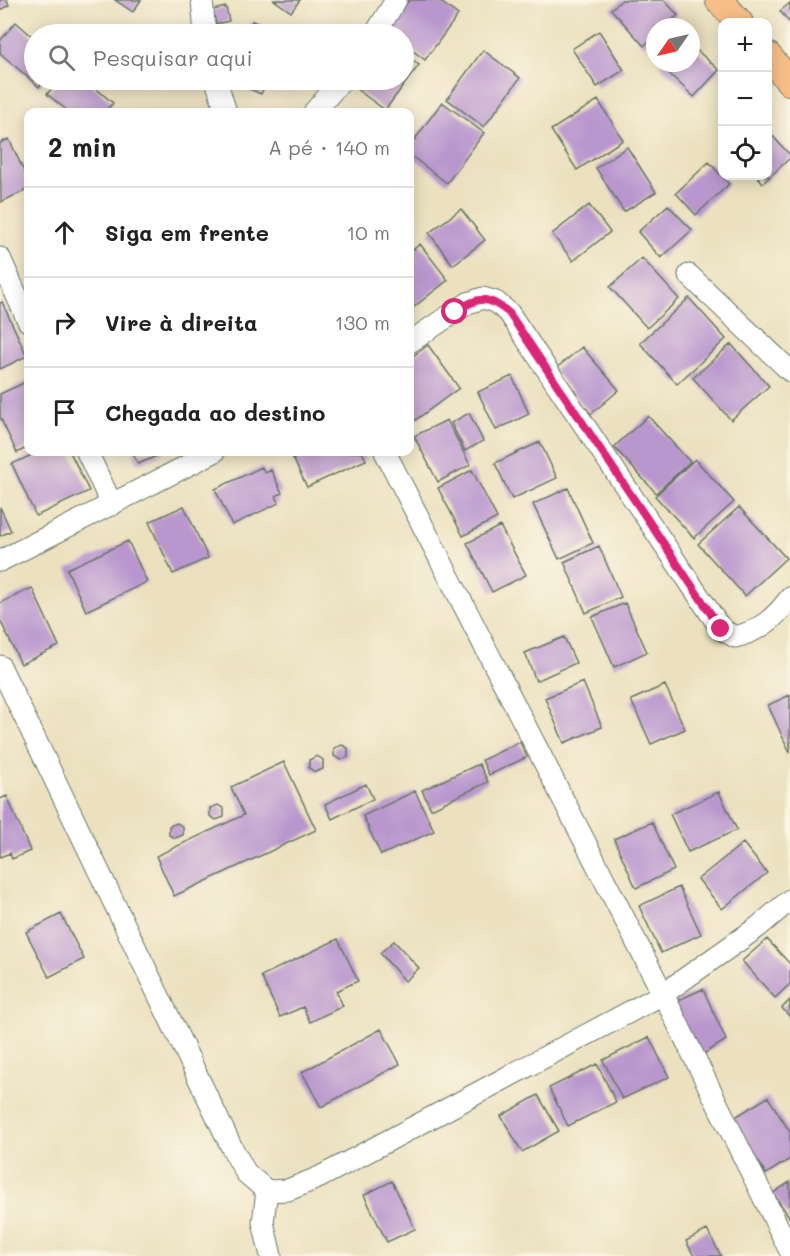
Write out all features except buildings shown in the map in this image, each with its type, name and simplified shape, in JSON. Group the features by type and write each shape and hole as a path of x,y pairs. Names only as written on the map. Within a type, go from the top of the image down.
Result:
{"main road":[{"path":"719,0 735,18"},
{"path":"772,61 790,82"}],"street":[{"path":"202,0 205,24"},
{"path":"381,24 396,0"},
{"path":"219,90 225,108"},
{"path":"318,108 333,90"},
{"path":"0,258 24,312"},
{"path":"689,275 790,371"},
{"path":"414,339 468,303 483,298 496,302 509,313 550,371 721,629 735,637 752,633 778,613 790,598"},
{"path":"89,456 111,505"},
{"path":"0,561 206,456"},
{"path":"387,456 663,994 790,1251"},
{"path":"0,666 232,1148 246,1173 267,1191 288,1190 320,1177 663,994 758,927 790,900"},
{"path":"267,1191 263,1222 271,1256"}],"route":[{"path":"455,312 468,303 483,298 496,302 509,313 721,629"}]}
